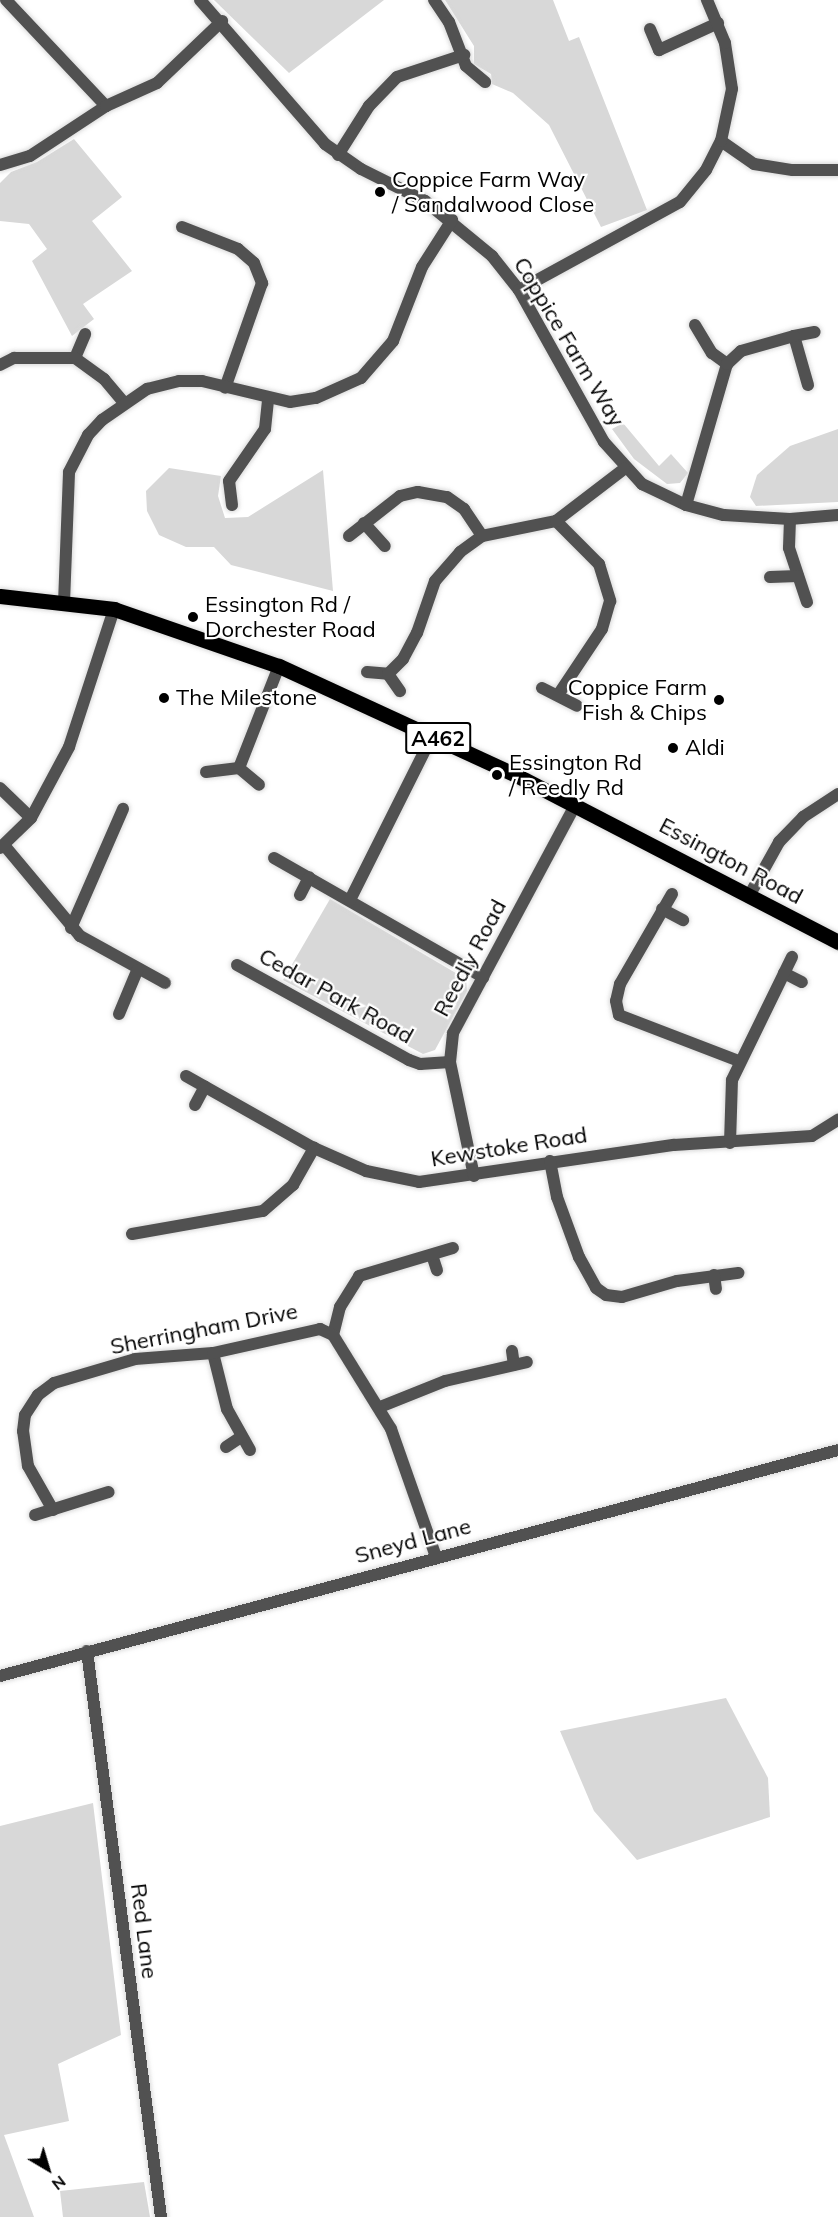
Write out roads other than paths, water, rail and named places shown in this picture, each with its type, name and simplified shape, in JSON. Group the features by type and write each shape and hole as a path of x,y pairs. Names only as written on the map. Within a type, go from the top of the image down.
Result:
{"main road":[{"name":"Essington Road","path":"0,596 114,609 279,666 575,805 838,942"}],"street":[{"path":"6,0 106,106"},
{"name":"Coppice Farm Way","path":"200,0 222,21 297,116 338,154 452,220 492,256 519,290 587,414 624,469 655,493 686,505 724,515 790,519 838,514"},
{"path":"434,0 464,55 465,66 485,82"},
{"path":"519,290 680,202 706,170 721,141 732,89 718,23 707,0"},
{"path":"0,165 30,156 106,106 157,83 222,21"},
{"path":"651,29 659,50 718,23"},
{"path":"338,154 369,106 397,77 464,55"},
{"path":"721,141 754,164 793,170 838,170"},
{"path":"64,603 69,472 88,435 123,402 179,381 225,388 268,399 316,398 361,378 378,363 393,341 422,267 452,220"},
{"path":"182,227 238,249 254,263 262,283 225,388"},
{"path":"695,325 712,353 728,364"},
{"path":"686,505 728,364 741,351 815,332"},
{"path":"75,358 85,334"},
{"path":"794,336 808,385"},
{"path":"0,365 14,358 75,358 104,379 123,402"},
{"path":"232,505 229,481 265,429 268,399"},
{"path":"367,672 388,674 404,659 417,633 435,581 448,563 482,536 556,521 624,469"},
{"path":"349,536 400,496 432,492 464,509 482,536"},
{"path":"790,519 789,548 807,602"},
{"path":"556,521 599,564 610,601 602,629 558,695"},
{"path":"364,523 385,546"},
{"path":"770,577 798,576"},
{"path":"114,609 69,747 31,818 2,847 70,928 137,971 165,983"},
{"path":"239,768 279,666"},
{"path":"388,674 400,691"},
{"path":"542,688 577,706"},
{"path":"350,900 432,736"},
{"path":"206,772 239,768 259,785"},
{"path":"0,788 31,818"},
{"path":"749,896 779,842 803,817 838,794"},
{"name":"Reedly Road","path":"474,1176 450,1062 453,1033 575,805"},
{"path":"70,928 123,809"},
{"path":"274,858 483,977"},
{"path":"300,894 309,877"},
{"path":"672,894 620,984 616,1001 619,1015 739,1061"},
{"path":"662,909 683,920"},
{"path":"729,1143 732,1080 739,1061 792,957"},
{"name":"Cedar Park Road","path":"237,966 409,1060 420,1064 450,1062"},
{"path":"119,1014 137,971"},
{"path":"784,973 802,982"},
{"name":"Kewstoke Road","path":"186,1076 314,1148 392,1178 436,1182 550,1161 674,1145 812,1136 838,1120"},
{"path":"195,1105 205,1086"},
{"path":"132,1234 150,1226 263,1210 293,1185 314,1148"},
{"path":"550,1161 566,1223 596,1288 622,1297 714,1275 738,1273"},
{"path":"436,1557 380,1407 333,1335 340,1307 359,1276 453,1248"},
{"path":"432,1254 437,1270"},
{"path":"714,1275 716,1289"},
{"name":"Sherringham Drive","path":"53,1510 28,1466 25,1447 25,1415 38,1395 54,1383 135,1359 213,1353 304,1330 320,1329 333,1335"},
{"path":"512,1351 514,1365"},
{"path":"213,1353 227,1409 250,1450"},
{"path":"380,1407 445,1381 527,1362"},
{"path":"226,1447 241,1437"},
{"name":"Sneyd Lane","path":"0,1676 837,1451"},
{"path":"36,1515 109,1492"},
{"name":"Red Lane","path":"87,1651 161,2217"}],"place":[{"name":"Coppice Farm Way / Sandalwood Close","path":"380,192"},
{"name":"Essington Rd / Dorchester Road","path":"193,617"},
{"name":"The Milestone","path":"164,698"},
{"name":"Coppice Farm Fish & Chips","path":"719,700"},
{"name":"Aldi","path":"673,748"},
{"name":"Essington Rd / Reedly Rd","path":"497,775"}]}
